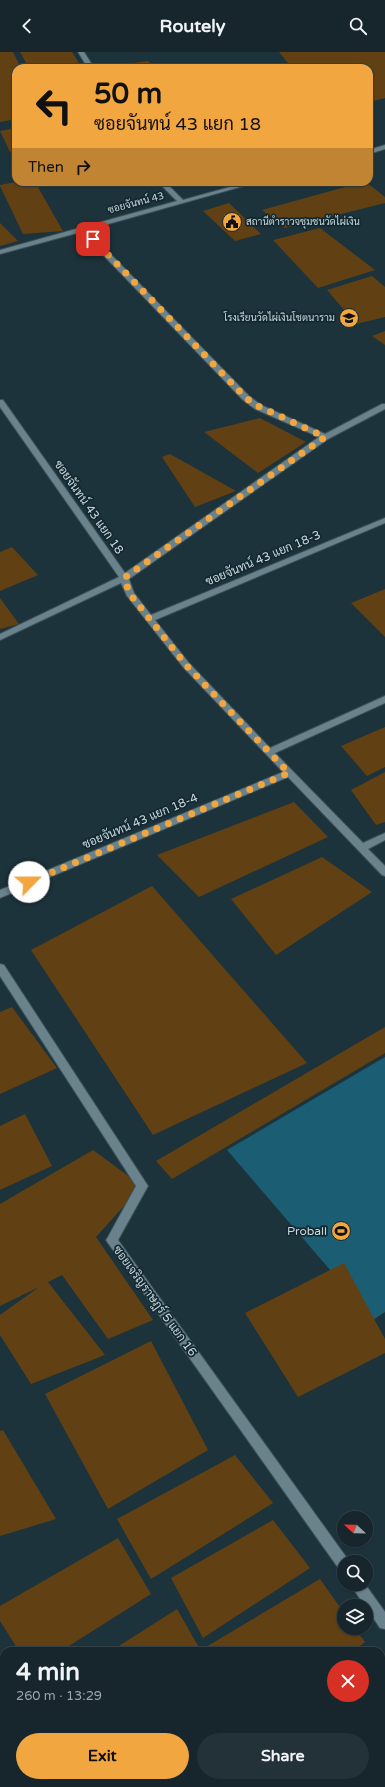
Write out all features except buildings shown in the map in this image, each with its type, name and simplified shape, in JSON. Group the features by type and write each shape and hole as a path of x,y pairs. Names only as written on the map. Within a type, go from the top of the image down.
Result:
{"street":[{"path":"81,52 88,64"},
{"path":"373,151 385,148"},
{"path":"373,151 385,156"},
{"path":"165,186 182,201"},
{"name":"ซอยจันทน์ 43","path":"0,252 240,186"},
{"path":"82,229 246,398 258,406 325,437"},
{"name":"ซอยจันทน์ 43 แยก 18","path":"0,402 124,578 130,594 186,665 385,872"},
{"path":"0,638 124,578 325,437 385,406"},
{"name":"ซอยจันทน์ 43 แยก 18-3","path":"150,619 385,520"},
{"path":"268,752 385,700"},
{"name":"ซอยจันทน์ 43 แยก 18-4","path":"0,894 289,773"},
{"path":"362,848 385,836"},
{"name":"ซอยเจริญราษฎร์ 5 แยก 16","path":"0,968 142,1186 112,1240 337,1555"},
{"path":"362,1591 385,1623"}],"shaded area":[{"name":"Proball","path":"385,1057 385,1312 373,1320 227,1150"}],"place":[{"name":"สถานีตำราวจชุมชนวัดไผ่เงิน","path":"232,222"},
{"name":"โรงเรียนวัดไผ่เงินโชตนาราม","path":"349,318"},
{"name":"Proball","path":"341,1231"}],"route":[{"path":"29,882 289,773 186,665 130,594 124,578 325,437 258,406 246,398 93,239"}]}
